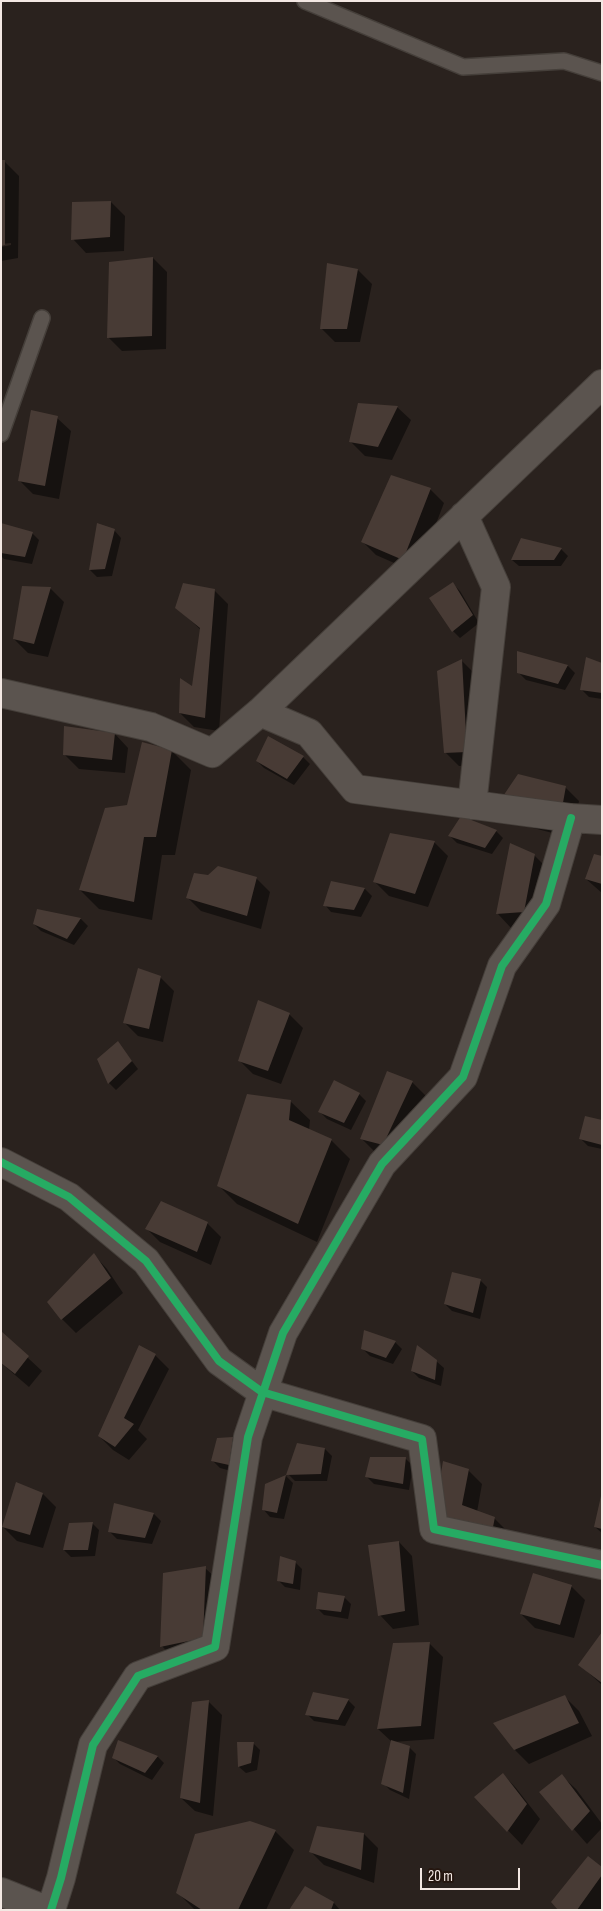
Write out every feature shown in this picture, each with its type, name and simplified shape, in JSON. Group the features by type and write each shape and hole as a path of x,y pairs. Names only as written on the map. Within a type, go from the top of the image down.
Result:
{"street":[{"path":"1,693 151,727 212,752 260,712 602,384"},
{"path":"464,516 496,587 472,805"},
{"path":"260,712 309,732 354,789 571,818 602,820"},
{"path":"51,1910 61,1878 93,1745 138,1676 215,1648 248,1437 283,1333 382,1164 463,1077 502,966 546,904 571,818"},
{"path":"1,1162 69,1197 146,1261 219,1361 262,1392 422,1439 434,1529 602,1565"},
{"path":"1,1892 46,1910"}],"lane":[{"path":"305,1 464,67 564,61 602,73"},
{"path":"1,434 42,318"}],"building":[{"path":"1,160 5,160 5,245 1,246"},
{"path":"111,201 110,237 71,240 72,202"},
{"path":"153,257 152,336 107,338 109,262"},
{"path":"327,263 358,269 347,329 320,329"},
{"path":"358,403 398,406 378,447 349,442"},
{"path":"31,410 58,416 45,486 18,481"},
{"path":"391,475 431,488 403,560 361,542"},
{"path":"1,523 33,532 25,557 1,553"},
{"path":"97,523 115,529 105,569 89,570"},
{"path":"521,538 562,548 554,560 511,560"},
{"path":"453,582 473,615 452,632 429,598"},
{"path":"183,583 215,589 205,718 179,713 180,678 192,686 200,628 175,608"},
{"path":"22,586 51,587 34,644 13,639"},
{"path":"517,651 568,665 558,684 517,673"},
{"path":"586,657 602,663 602,693 580,690"},
{"path":"462,659 467,752 444,753 437,671"},
{"path":"64,726 115,733 112,760 63,755"},
{"path":"268,736 304,756 287,779 256,761"},
{"path":"142,742 172,750 156,837 144,837 134,902 79,890 105,808 127,805"},
{"path":"518,774 566,786 559,825 495,808"},
{"path":"461,816 497,830 485,848 448,836"},
{"path":"390,833 435,841 415,894 373,882"},
{"path":"510,843 535,854 524,912 496,914"},
{"path":"594,854 602,856 602,884 585,879"},
{"path":"218,866 257,877 247,916 186,898 194,873 208,875"},
{"path":"331,881 365,888 354,910 323,906"},
{"path":"37,909 81,918 67,939 33,924"},
{"path":"138,968 161,976 149,1029 123,1023"},
{"path":"258,1000 290,1013 268,1071 238,1061"},
{"path":"118,1041 132,1061 108,1084 97,1059"},
{"path":"387,1071 413,1081 383,1145 360,1139"},
{"path":"334,1080 360,1093 344,1123 318,1112"},
{"path":"247,1094 291,1100 289,1120 332,1139 298,1224 217,1186"},
{"path":"585,1116 602,1120 602,1145 579,1139"},
{"path":"161,1201 208,1222 197,1252 145,1229"},
{"path":"94,1253 111,1278 61,1320 47,1302"},
{"path":"452,1272 481,1279 473,1313 444,1304"},
{"path":"364,1330 396,1341 386,1358 361,1349"},
{"path":"1,1331 29,1356 15,1374 1,1363"},
{"path":"139,1345 156,1354 124,1418 134,1424 115,1447 98,1436"},
{"path":"417,1345 437,1360 435,1380 411,1371"},
{"path":"233,1437 229,1465 211,1461 217,1438"},
{"path":"297,1443 325,1448 321,1474 286,1475"},
{"path":"370,1457 406,1457 403,1484 365,1477"},
{"path":"443,1461 469,1469 462,1505 495,1517 492,1532 433,1522"},
{"path":"286,1475 277,1513 262,1510 265,1484"},
{"path":"16,1482 43,1493 30,1535 2,1527"},
{"path":"602,1497 602,1529 594,1527"},
{"path":"114,1503 154,1513 145,1538 108,1532"},
{"path":"93,1522 88,1550 63,1550 69,1523"},
{"path":"399,1541 405,1611 378,1616 368,1545"},
{"path":"280,1556 296,1561 293,1584 277,1581"},
{"path":"206,1566 203,1638 160,1647 163,1573"},
{"path":"533,1573 572,1585 560,1625 520,1614"},
{"path":"318,1592 345,1596 341,1612 316,1609"},
{"path":"602,1632 602,1683 578,1665"},
{"path":"430,1642 421,1726 377,1729 393,1643"},
{"path":"313,1692 349,1699 338,1720 305,1715"},
{"path":"565,1695 579,1723 514,1750 493,1723"},
{"path":"209,1700 200,1803 180,1798 192,1702"},
{"path":"118,1740 158,1756 145,1773 112,1758"},
{"path":"391,1740 410,1746 403,1793 381,1784"},
{"path":"237,1742 254,1742 251,1763 238,1767"},
{"path":"503,1773 527,1804 507,1832 474,1797"},
{"path":"562,1774 590,1811 572,1831 539,1792"},
{"path":"250,1821 276,1830 238,1910 202,1910 176,1893 195,1834"},
{"path":"317,1826 364,1833 361,1870 309,1852"},
{"path":"588,1856 602,1867 602,1875 577,1910 558,1910 551,1902"},
{"path":"305,1886 334,1902 331,1910 289,1910"}],"cycle path":[{"path":"51,1910 61,1878 93,1745 138,1676 215,1647 248,1437 283,1333 382,1164 463,1077 502,966 546,904 571,818"},
{"path":"1,1162 69,1197 146,1261 219,1361 262,1392 422,1439 434,1529 602,1565"}]}
